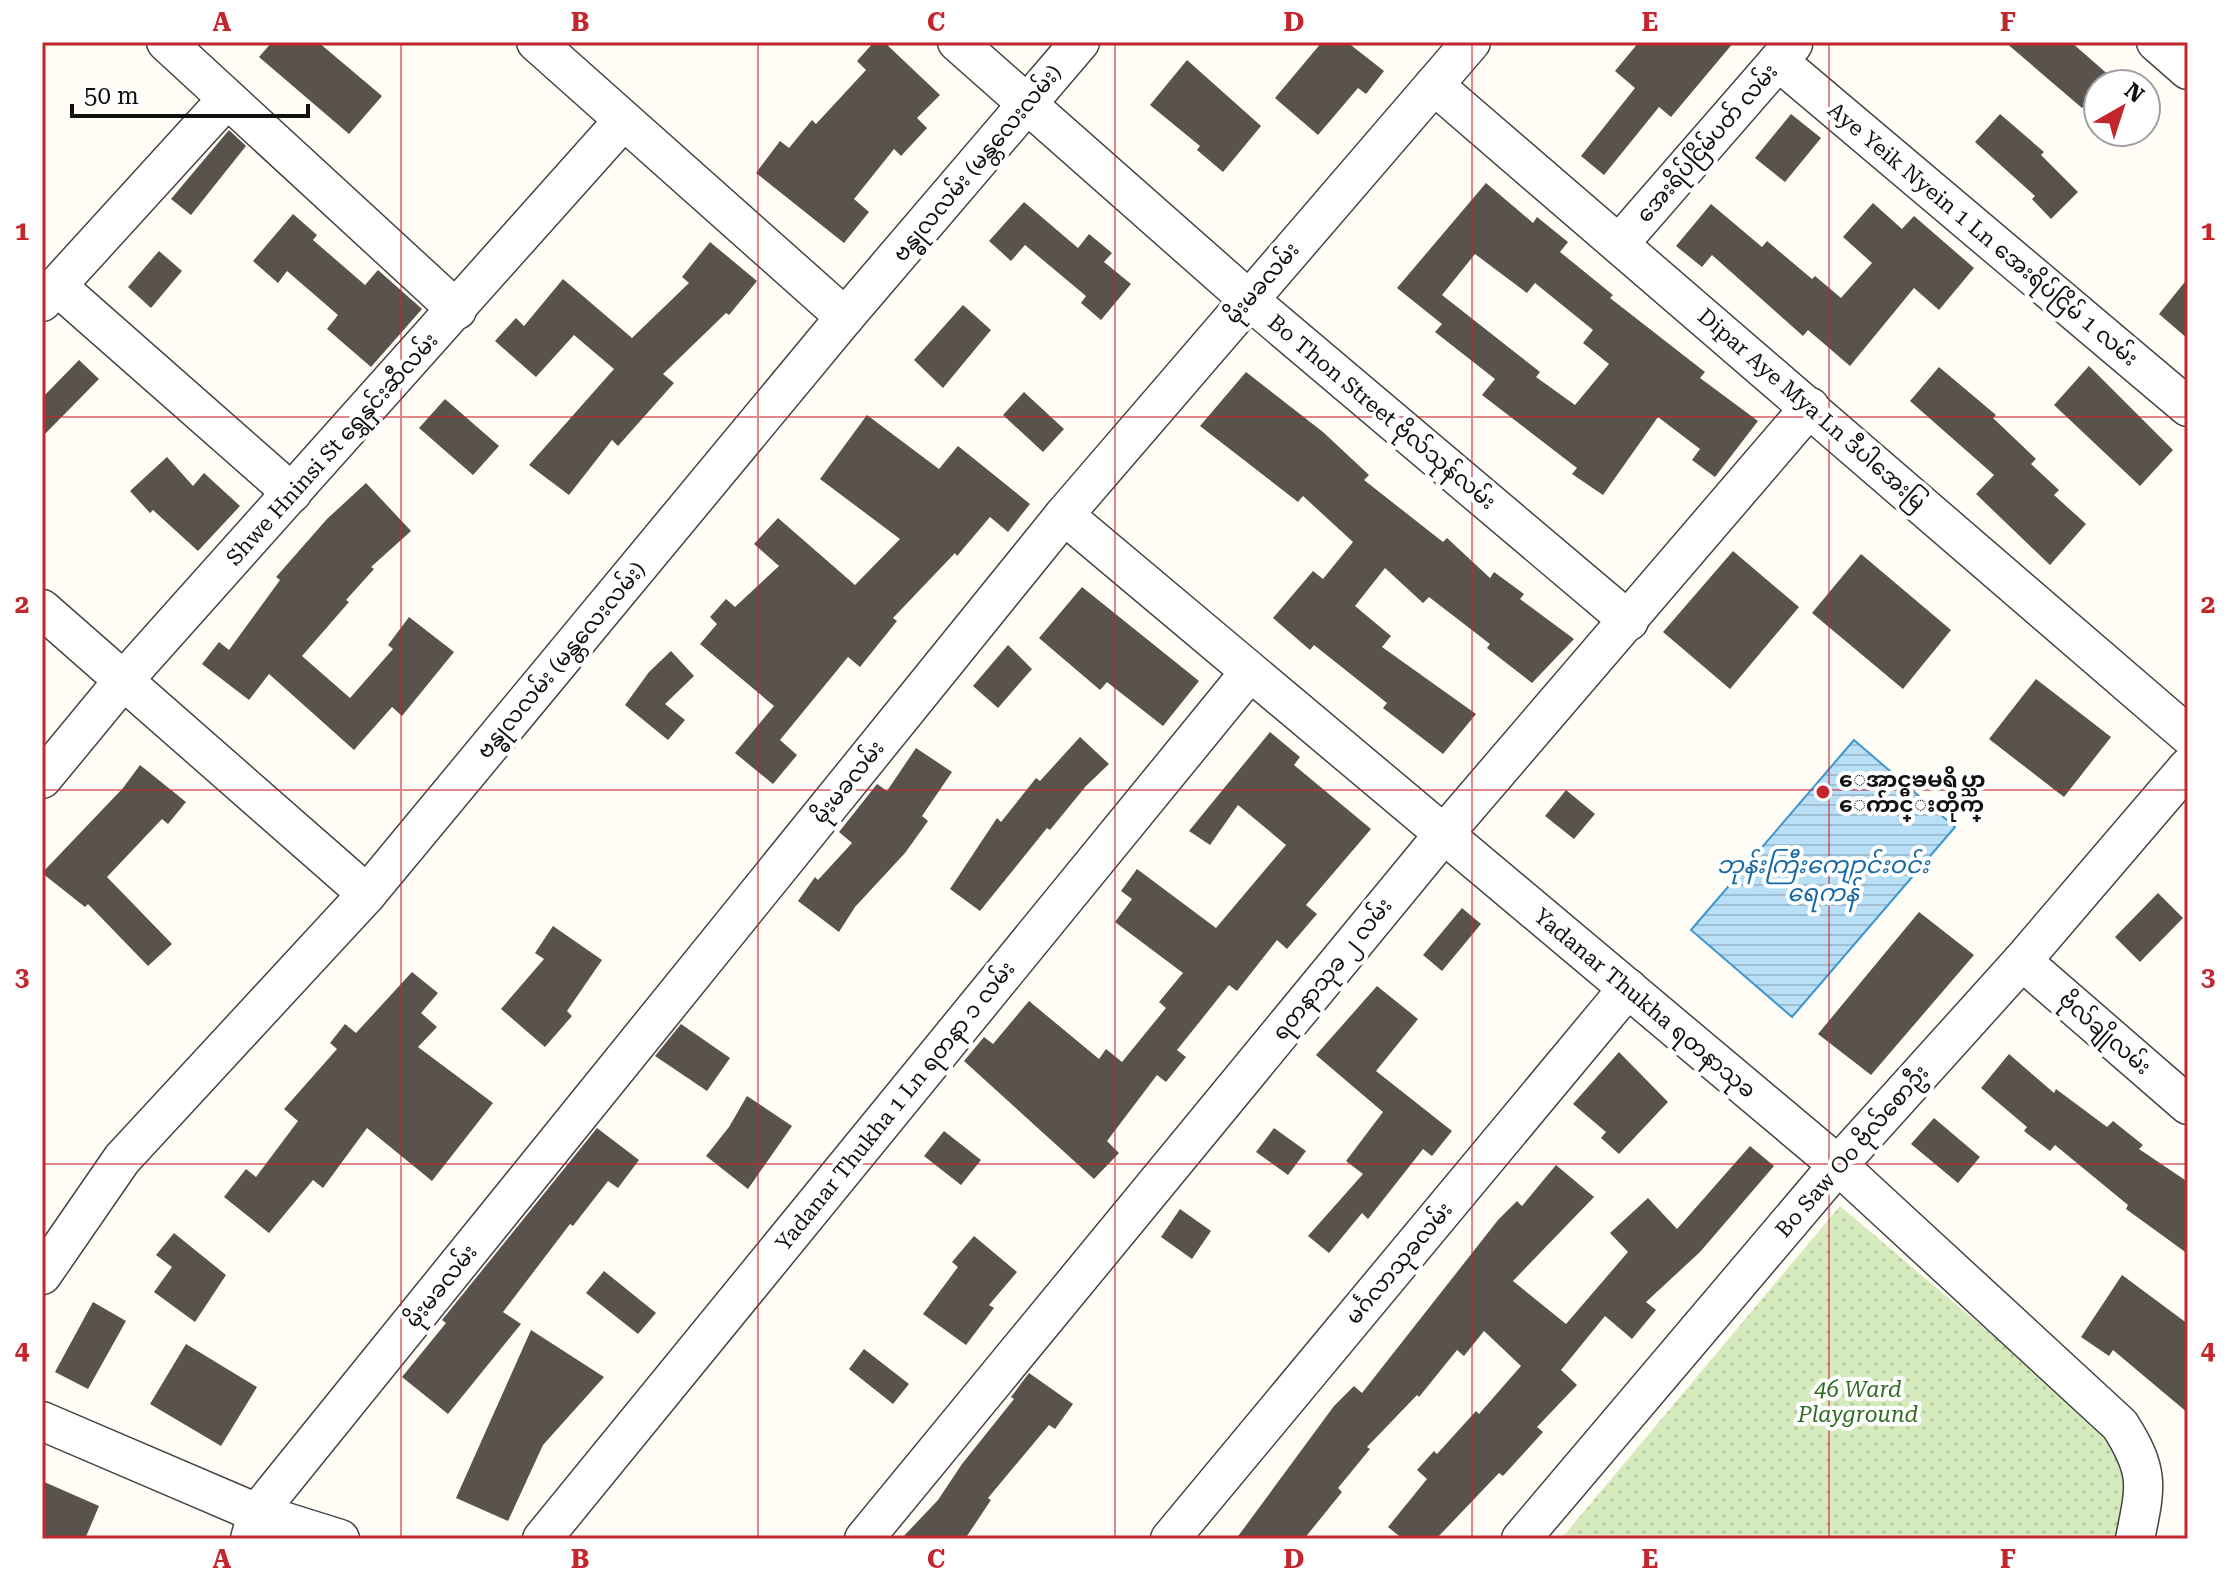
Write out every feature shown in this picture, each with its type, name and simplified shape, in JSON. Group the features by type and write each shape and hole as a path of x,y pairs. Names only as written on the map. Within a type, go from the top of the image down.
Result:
{"street":[{"path":"166,42 457,310"},
{"path":"536,42 845,317"},
{"name":"Bo Thon Street ဗိုလ်သုန်လမ်း","path":"957,42 1248,299 1629,621"},
{"name":"ဗန္ဓုလလမ်း (မန္တလေးလမ်း)","path":"42,1275 122,1159 367,894 845,317 1080,42"},
{"name":"မိုးမခလမ်း","path":"253,1526 1064,515 1471,42"},
{"path":"2156,42 2188,70"},
{"name":"အေးရိပ်ငြိမ်ပတ် လမ်း","path":"1619,244 1786,52"},
{"name":"Aye Yeik Nyein 1 Ln အေးရိပ်ငြိမ် 1 လမ်း","path":"1786,52 2188,407"},
{"name":"Dipar Aye Mya Ln ဒီပါအေးမြ","path":"1434,85 2188,735"},
{"path":"227,99 50,294 292,493"},
{"name":"Shwe Hninsi St ရွှေနှင်းဆီလမ်း","path":"42,779 122,682 623,121"},
{"name":"ရတနာသုခ ၂ လမ်း","path":"864,1539 1443,835 1810,407"},
{"name":"Yadanar Thukha ရတနာသုခ","path":"1064,515 1838,1165 2120,1425 2140,1456 2145,1491 2135,1539"},
{"path":"42,609 367,894"},
{"name":"Yadanar Thukha 1 Ln ရတနာ ၁ လမ်း","path":"542,1539 1249,673"},
{"name":"Bo Saw Oo ဗိုလ်စောဦး","path":"1521,1539 1838,1165 2022,961 2188,767"},
{"name":"ဗိုလ်ချိုလမ်း","path":"2022,961 2188,1105"},
{"name":"မင်္ဂလာသုခလမ်း","path":"1170,1539 1628,988"},
{"path":"42,1421 253,1526 340,1539"}],"green space":[{"name":"46 Ward Playground","path":"1840,1206 2110,1435 2127,1462 2123,1539 1561,1539"}],"water":[{"name":"ဘုန်းကြီးကျောင်းဝင်း ရေကန်","path":"1854,740 1955,827 1792,1017 1691,930"}],"building":[{"path":"272,42 318,42 382,96 349,134 259,57"},
{"path":"874,42 884,42 940,95 917,118 927,128 901,156 894,149 854,199 869,212 844,243 756,173 780,141 789,148 812,120 816,124 866,70 857,61"},
{"path":"1322,42 1347,42 1384,71 1366,94 1358,88 1318,135 1275,98"},
{"path":"1639,42 1734,42 1671,117 1659,107 1604,175 1581,156 1635,88 1615,71"},
{"path":"2005,42 2071,42 2101,68 2082,68 2082,108"},
{"path":"1187,60 1261,126 1223,172 1197,150 1200,146 1150,105"},
{"path":"1791,114 1821,138 1785,182 1755,158"},
{"path":"2000,114 2044,152 2041,155 2078,192 2051,219 2032,199 2035,196 1975,142"},
{"path":"229,130 246,146 191,215 171,199"},
{"path":"1486,183 1533,223 1537,217 1568,242 1560,252 1613,295 1610,298 1705,372 1700,378 1758,421 1715,477 1692,460 1700,449 1658,417 1603,495 1572,474 1577,468 1482,395 1495,379 1435,332 1442,324 1397,288","holes":["1475,254 1527,293 1535,283 1593,330 1583,343 1609,364 1575,405 1536,377 1540,372 1442,295"]},
{"path":"1024,202 1078,248 1089,234 1112,253 1104,262 1131,284 1101,320 1081,303 1086,296 1025,245 1011,261 989,241"},
{"path":"1873,203 1902,229 1914,216 1974,268 1939,310 1914,288 1850,366 1808,330 1803,336 1712,255 1702,267 1676,246 1711,204 1762,247 1767,241 1812,279 1815,276 1841,298 1872,263 1843,237"},
{"path":"293,214 317,235 313,240 365,285 378,270 422,309 371,367 327,329 338,315 287,271 278,283 253,261"},
{"path":"710,242 757,281 729,315 726,313 663,374 674,383 618,446 612,440 569,495 529,465 614,369 574,335 536,377 495,341 516,318 524,326 563,279 632,338 689,283 682,277"},
{"path":"159,251 182,271 151,308 128,287"},
{"path":"2188,278 2188,339 2159,314"},
{"path":"963,305 991,330 943,388 914,360"},
{"path":"79,360 99,379 42,437 42,398"},
{"path":"2089,366 2173,450 2140,486 2054,405"},
{"path":"1939,367 1996,415 1993,418 2036,459 2031,464 2059,490 2054,495 2086,524 2050,565 1976,494 1994,475 1910,401"},
{"path":"1246,372 1323,432 1369,475 1364,480 1443,542 1447,538 1490,578 1494,572 1524,594 1520,599 1574,639 1532,683 1487,648 1490,644 1429,597 1423,603 1385,568 1355,606 1391,636 1382,647 1476,714 1443,754 1383,708 1387,703 1314,645 1310,650 1273,618 1313,571 1323,579 1353,542 1303,496 1298,502 1200,426"},
{"path":"1024,392 1064,429 1043,452 1003,415"},
{"path":"445,399 499,446 473,475 419,428"},
{"path":"867,415 939,469 958,446 1030,504 1008,532 990,517 957,556 955,553 893,618 897,621 860,667 848,657 780,740 797,755 773,784 735,753 774,706 700,644 717,624 710,617 726,599 735,607 779,566 754,544 778,518 855,585 900,539 820,479"},
{"path":"167,457 193,486 204,473 240,506 198,551 153,510 150,513 130,491"},
{"path":"366,483 411,531 371,567 374,569 346,600 349,602 302,656 350,698 393,649 388,645 409,617 454,652 402,716 392,707 354,750 269,674 249,700 202,664 219,642 229,650 280,580 276,577 327,519"},
{"path":"1733,551 1799,607 1730,689 1663,632"},
{"path":"1861,554 1951,630 1903,689 1812,613"},
{"path":"1082,587 1199,681 1163,726 1107,682 1100,690 1039,638"},
{"path":"1008,645 1032,669 998,708 973,686"},
{"path":"671,651 694,676 665,704 685,720 668,740 625,705 649,672"},
{"path":"2036,679 2111,737 2064,797 1989,739"},
{"path":"1270,732 1300,757 1294,765 1371,829 1306,905 1317,914 1287,949 1277,940 1237,991 1229,985 1177,1050 1186,1057 1166,1082 1157,1075 1107,1141 1119,1153 1094,1179 964,1061 984,1037 993,1044 1029,1001 1099,1059 1106,1049 1122,1062 1166,1008 1159,1002 1183,973 1115,922 1132,899 1121,891 1137,869 1216,928 1286,845 1238,805 1210,845 1189,831"},
{"path":"1080,737 1109,764 1086,786 1050,830 1047,828 980,911 950,889 997,818 1001,822 1036,778 1040,781"},
{"path":"916,748 952,772 922,816 928,821 905,853 855,907 839,932 798,901 815,877 818,880 852,843 839,832 877,784 887,791"},
{"path":"140,765 186,802 168,824 162,819 107,877 172,944 148,966 88,904 85,907 42,873 123,788"},
{"path":"1566,790 1595,814 1574,839 1545,816"},
{"path":"2158,893 2183,918 2140,962 2115,937"},
{"path":"1462,908 1481,924 1442,971 1423,955"},
{"path":"1919,912 1974,955 1871,1075 1818,1034"},
{"path":"553,926 602,960 567,1011 572,1016 545,1047 501,1009 544,959 535,953"},
{"path":"412,972 438,993 421,1013 437,1027 418,1047 493,1103 432,1181 367,1128 323,1188 313,1180 269,1233 224,1197 246,1169 256,1177 298,1121 284,1109 337,1049 330,1043 345,1024 356,1033"},
{"path":"1377,986 1418,1019 1376,1071 1452,1131 1432,1156 1423,1149 1368,1219 1362,1213 1329,1253 1308,1236 1363,1174 1346,1161 1383,1112 1316,1055"},
{"path":"681,1024 730,1058 707,1091 655,1056"},
{"path":"1619,1052 1668,1102 1619,1154 1601,1138 1606,1132 1573,1104"},
{"path":"2009,1054 2054,1093 2056,1089 2107,1127 2113,1121 2143,1145 2139,1149 2188,1182 2188,1254 2126,1209 2128,1205 2055,1145 2050,1151 2024,1131 2027,1127 1981,1088"},
{"path":"747,1096 792,1126 748,1189 706,1156 729,1127"},
{"path":"1934,1118 1980,1157 1958,1183 1911,1144"},
{"path":"597,1128 639,1160 618,1188 608,1181 573,1226 570,1224 503,1312 521,1324 448,1414 402,1377 446,1323 442,1320"},
{"path":"1274,1128 1306,1151 1288,1175 1256,1152"},
{"path":"944,1131 981,1160 961,1185 924,1156"},
{"path":"1750,1146 1774,1166 1700,1252 1646,1302 1656,1310 1632,1339 1605,1316 1561,1370 1577,1385 1537,1427 1543,1432 1503,1476 1499,1473 1436,1539 1403,1539 1388,1527 1427,1479 1417,1470 1434,1451 1437,1454 1476,1411 1479,1414 1521,1366 1484,1331 1464,1356 1457,1350 1419,1397 1417,1395 1367,1447 1370,1449 1338,1488 1342,1492 1304,1539 1236,1539 1334,1406 1354,1386 1362,1393 1498,1220 1517,1201 1522,1206 1556,1165 1594,1197 1513,1281 1566,1324 1628,1252 1610,1233 1648,1198 1677,1229"},
{"path":"1180,1209 1211,1231 1192,1259 1161,1237"},
{"path":"174,1233 226,1275 195,1322 154,1292 172,1267 156,1255"},
{"path":"974,1236 1017,1272 989,1305 994,1308 966,1345 923,1314 958,1267 952,1262"},
{"path":"604,1271 656,1313 638,1334 586,1293"},
{"path":"2122,1275 2188,1324 2188,1413 2113,1350 2109,1356 2081,1337"},
{"path":"93,1302 126,1321 88,1389 55,1372"},
{"path":"531,1330 604,1377 543,1445 508,1521 456,1498"},
{"path":"186,1344 257,1387 221,1446 150,1404"},
{"path":"864,1349 909,1384 893,1404 849,1369"},
{"path":"1029,1373 1073,1404 1055,1429 1049,1425 988,1498 991,1500 965,1539 901,1539 938,1500 962,1464 1014,1399 1011,1397"},
{"path":"42,1481 99,1506 85,1539 42,1539"}],"place":[{"name":"ေအာင္ဓၶမရိပ္သာ ေက်ာင္းတိုက္","path":"1823,792"}]}
